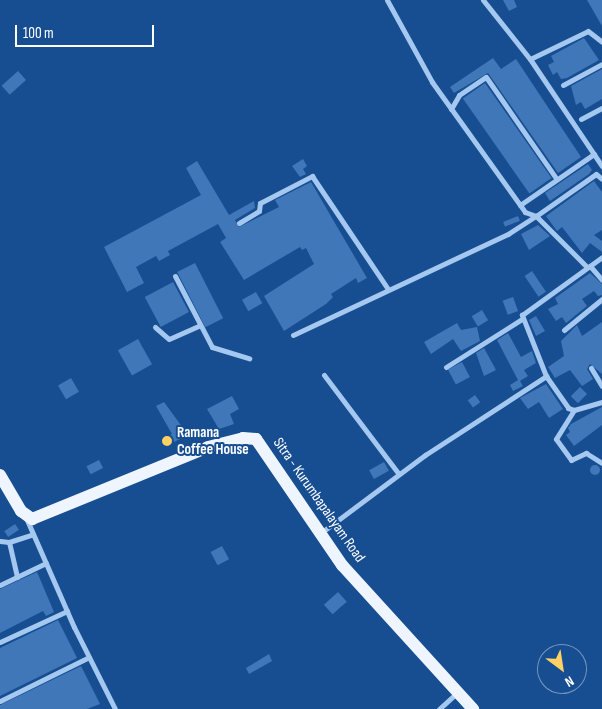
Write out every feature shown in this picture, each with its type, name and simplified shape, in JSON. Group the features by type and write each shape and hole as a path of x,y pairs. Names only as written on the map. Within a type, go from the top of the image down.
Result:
{"main road":[{"name":"Sitra - Kurumbapalayam Road","path":"26,517 32,519 43,516 72,500 199,450 243,438 256,439 266,449 342,565 473,709"},
{"path":"0,475 26,517"}],"street":[{"path":"387,0 451,108 525,212 536,216 602,280"},
{"path":"293,335 508,234 602,168 530,59 484,0"},
{"path":"530,59 588,31 602,42"},
{"path":"563,85 602,64"},
{"path":"451,108 459,95 486,78 556,178"},
{"path":"582,119 602,108"},
{"path":"520,205 556,178 594,154"},
{"path":"596,174 602,179"},
{"path":"239,222 260,211 260,203 312,176 388,289"},
{"path":"602,257 522,315 546,376 568,408 574,410 602,402"},
{"path":"175,276 212,347 249,358"},
{"path":"564,330 602,300"},
{"path":"446,367 522,319"},
{"path":"155,327 169,339 200,325"},
{"path":"591,368 602,386"},
{"path":"324,375 399,474"},
{"path":"320,533 399,474 546,376"},
{"path":"574,410 556,439 571,460 586,453 602,463"},
{"path":"26,517 67,611 114,709"},
{"path":"0,541 9,542 34,534"},
{"path":"9,542 17,577"},
{"path":"0,585 46,562"},
{"path":"0,642 67,611"},
{"path":"0,700 89,657"},
{"path":"439,709 458,692"}],"building":[{"path":"503,0 514,0 517,7 509,11"},
{"path":"587,0 602,0 602,26"},
{"path":"584,38 599,60 567,78 561,79 557,72 553,75 548,65 554,62 551,56"},
{"path":"493,58 501,69 516,59 581,157 558,173 488,73 454,93 450,87"},
{"path":"602,69 602,99 585,109 581,102 576,105 571,86"},
{"path":"18,71 26,80 10,95 2,86"},
{"path":"485,83 552,178 529,194 463,98"},
{"path":"303,159 307,166 303,169 306,174 300,177 292,166"},
{"path":"197,161 229,215 254,201 255,208 235,220 239,227 279,207 275,200 311,182 367,278 358,283 356,278 331,294 333,297 326,304 284,331 264,296 314,264 306,248 302,250 300,247 244,280 220,242 226,238 218,224 168,251 170,255 159,261 156,256 136,267 144,283 127,292 104,247 201,195 186,168"},
{"path":"588,164 592,170 589,174 550,201 545,193"},
{"path":"594,181 602,192 602,230 594,235 602,241 602,252 590,243 582,253 562,227 557,231 546,216"},
{"path":"518,216 520,221 505,227 503,222"},
{"path":"538,225 550,236 529,250 521,234"},
{"path":"195,263 223,318 205,327 177,272"},
{"path":"532,271 546,292 539,297 525,276"},
{"path":"590,273 602,284 602,295 598,296 594,291 582,299 587,306 566,323 562,317 556,321 548,309 558,304 555,298"},
{"path":"173,282 189,312 161,327 145,297"},
{"path":"256,292 262,303 248,311 242,300"},
{"path":"513,297 518,311 508,315 503,301"},
{"path":"482,310 488,320 478,326 472,316"},
{"path":"536,316 545,331 536,336 529,320"},
{"path":"602,322 602,374 590,364 587,369 593,379 582,386 570,370 555,378 548,367 564,356 561,341 577,325 582,336"},
{"path":"457,323 461,330 477,327 480,341 461,351 453,339 431,354 424,342"},
{"path":"508,333 521,357 532,351 536,363 524,370 528,376 520,381 523,386 513,391 510,385 518,380 497,340"},
{"path":"138,339 152,364 132,376 118,350"},
{"path":"484,348 496,370 484,376 476,353"},
{"path":"462,362 470,377 456,385 448,370"},
{"path":"71,378 79,392 66,399 58,386"},
{"path":"546,384 563,409 549,418 539,402 528,409 520,398"},
{"path":"580,387 587,394 578,403 571,396"},
{"path":"475,395 480,402 473,408 468,400"},
{"path":"232,396 239,409 230,414 234,424 219,429 207,409"},
{"path":"164,402 188,435 164,447 160,440 172,434 156,406"},
{"path":"602,407 602,425 574,446 566,435 570,432 568,428 571,424"},
{"path":"99,460 103,468 91,474 87,466"},
{"path":"384,462 389,471 374,479 369,470"},
{"path":"593,465 597,465 600,470 599,474 593,475 590,472 590,468"},
{"path":"15,524 19,530 8,537 4,531"},
{"path":"222,546 229,559 218,565 211,552"},
{"path":"37,572 54,612 46,616 43,611 0,633 0,589"},
{"path":"338,592 347,602 333,614 324,605"},
{"path":"58,620 77,658 0,696 0,648"},
{"path":"269,654 272,661 249,674 246,668"},
{"path":"81,666 100,704 87,709 0,709 0,705"}],"place":[{"name":"Ramana Coffee House","path":"167,441"}]}
